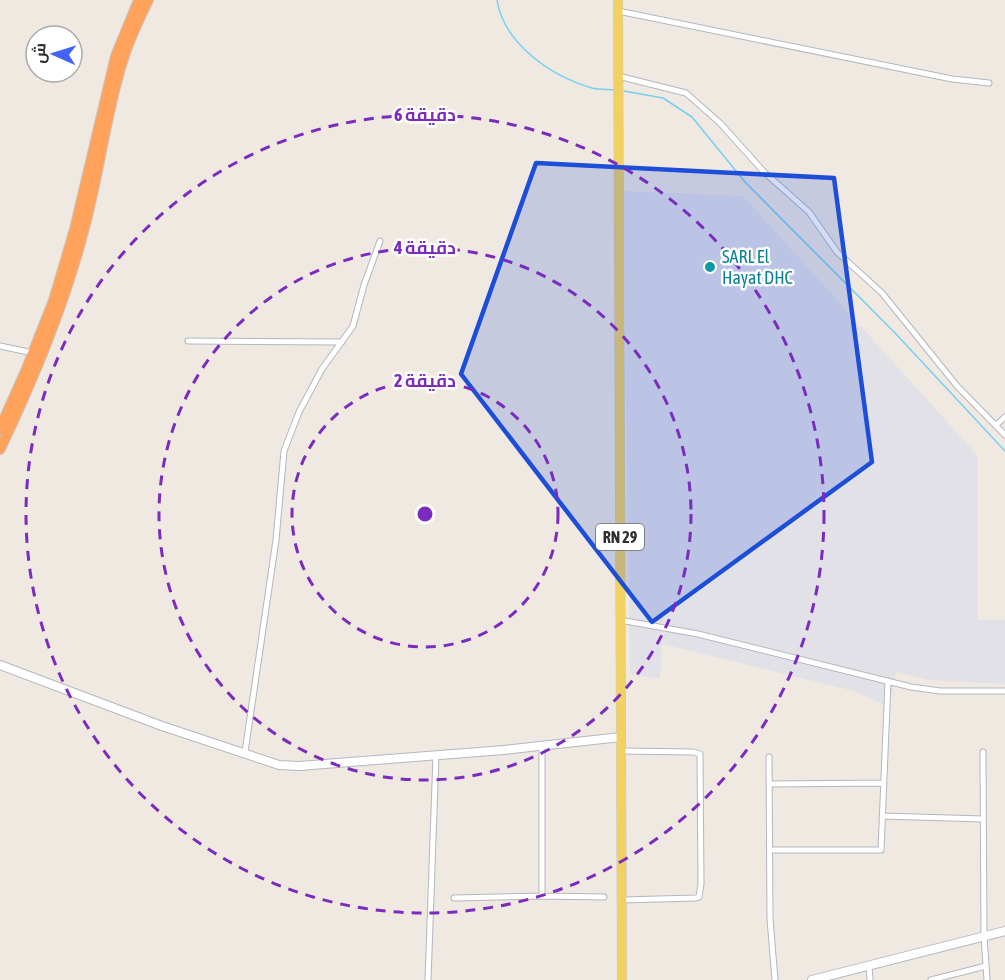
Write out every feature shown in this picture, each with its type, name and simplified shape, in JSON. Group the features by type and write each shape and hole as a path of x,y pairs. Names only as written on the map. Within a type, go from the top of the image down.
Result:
{"highway":[{"path":"0,429 54,300 75,230 116,56 139,0"},
{"path":"0,449 24,399 62,303 92,198 121,65 148,0"}],"main road":[{"name":"RN 29","path":"618,0 622,980"},
{"path":"0,665 162,726 279,765 299,766 436,755 621,737"},
{"path":"812,980 1005,931"}],"street":[{"path":"618,10 952,79 989,83"},
{"path":"618,85 686,93 698,102 729,132 764,172 808,212 837,252 882,293 957,386 1005,435"},
{"path":"244,753 276,540 284,451 299,412 322,369 353,326 364,285 380,241"},
{"path":"188,342 342,342"},
{"path":"0,346 33,353"},
{"path":"996,425 1005,417"},
{"path":"620,620 698,634 888,681 940,691 1005,691"},
{"path":"770,850 881,850 888,681"},
{"path":"542,746 542,896"},
{"path":"621,751 700,754 701,884 699,897 696,898 622,900"},
{"path":"983,752 984,936 987,980"},
{"path":"428,980 436,755"},
{"path":"769,757 770,919 775,980"},
{"path":"769,784 883,783"},
{"path":"882,816 983,819"},
{"path":"454,898 604,897"},
{"path":"869,966 870,980"},
{"path":"931,980 986,966"}],"highlighted area":[{"path":"536,163 834,178 872,462 652,622 461,374"}],"shaded area":[{"path":"623,191 743,196 978,456 978,620 1005,620 1005,684 929,680 896,672 889,707 854,691 662,644 660,679 630,674"}],"waterway":[{"path":"497,0 501,16 509,31 532,56 576,83 595,89 616,90"},
{"path":"624,91 663,98 692,117 745,182 896,334 1005,451"}],"place":[{"name":"SARL El Hayat DHC","path":"710,267"}]}
